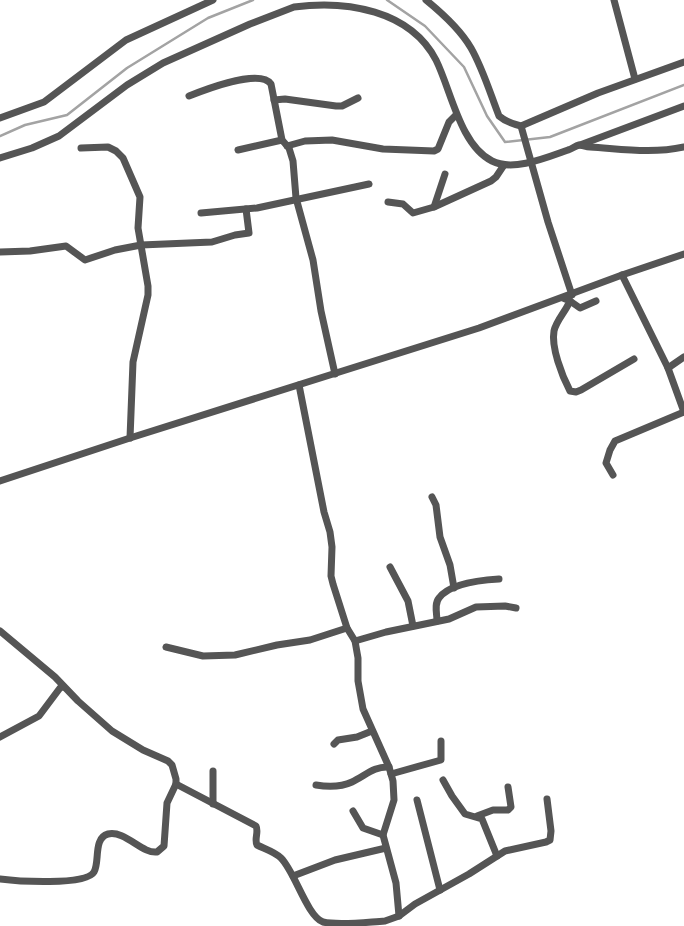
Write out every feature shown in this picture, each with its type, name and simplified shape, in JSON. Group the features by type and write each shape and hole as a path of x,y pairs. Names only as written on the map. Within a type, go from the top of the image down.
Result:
{"street":[{"path":"0,118 44,102 126,40 213,0"},
{"path":"426,0 440,12 470,45 499,116 505,121 522,128 598,93 684,62"},
{"path":"614,0 635,79"},
{"path":"0,158 32,148 59,136 127,85 163,63 282,11 304,4 315,3 343,2 374,9 400,23 420,38 436,60 456,115 474,145 482,155 494,163 504,165 530,160 579,145 684,106"},
{"path":"189,96 234,81 263,79 268,80 271,84 285,143 295,167 294,184 296,198 313,260 321,311 335,374"},
{"path":"274,100 285,99 342,106 358,98"},
{"path":"238,150 285,143 332,140 383,149 434,151 438,149 449,122 456,115"},
{"path":"522,128 568,298 579,308 596,301"},
{"path":"579,145 653,152 684,146"},
{"path":"81,148 102,146 116,151 123,158 140,197 138,228 148,295 132,367 130,438"},
{"path":"388,202 403,204 413,213 434,207 491,181 504,165"},
{"path":"434,207 445,174"},
{"path":"201,213 264,206 369,184"},
{"path":"0,252 30,251 66,246 85,260 115,250 141,245 206,243 235,235 248,234 250,230 246,209"},
{"path":"0,481 479,328 568,298 622,275 684,254"},
{"path":"613,475 606,463 615,441 684,411 668,368 622,275"},
{"path":"568,298 554,332 558,359 570,391 576,392 581,390 634,359"},
{"path":"668,368 684,357"},
{"path":"299,386 324,512 330,532 332,547 331,576 347,628 355,641 358,658 358,681 367,719 390,770 394,800 383,835 396,883 399,916"},
{"path":"432,497 436,505 440,537 450,565 454,588"},
{"path":"390,567 408,601 413,626"},
{"path":"437,621 436,603 438,598 466,583 499,579"},
{"path":"355,641 449,619 476,606 516,608"},
{"path":"166,647 203,656 235,655 277,645 310,640 347,628"},
{"path":"0,631 55,677 78,701 121,737 168,761 174,770 176,784 167,803 164,846 157,852 148,851 123,837 107,834 99,845 95,871 92,875 65,881 15,881 0,879"},
{"path":"0,737 39,716 60,688 64,687"},
{"path":"334,744 338,740 357,737 372,731"},
{"path":"316,785 332,787 350,783 378,768 390,770 441,760 441,741"},
{"path":"213,804 214,771"},
{"path":"443,780 465,814 482,819 497,856"},
{"path":"176,784 256,826 258,830 257,845 280,858 293,876 311,910 320,921 333,924 385,921 399,916 415,904 485,865 497,856 511,849 550,840 551,831 547,799"},
{"path":"477,816 493,810 508,810 511,807 508,787"},
{"path":"417,800 440,890"},
{"path":"353,811 363,828 383,835"},
{"path":"293,876 335,860 386,848"}],"waterway":[{"path":"0,136 25,125 67,115 127,68 208,18 253,0"},
{"path":"387,0 425,26 464,67 487,116 505,142 550,137 684,85"}]}
